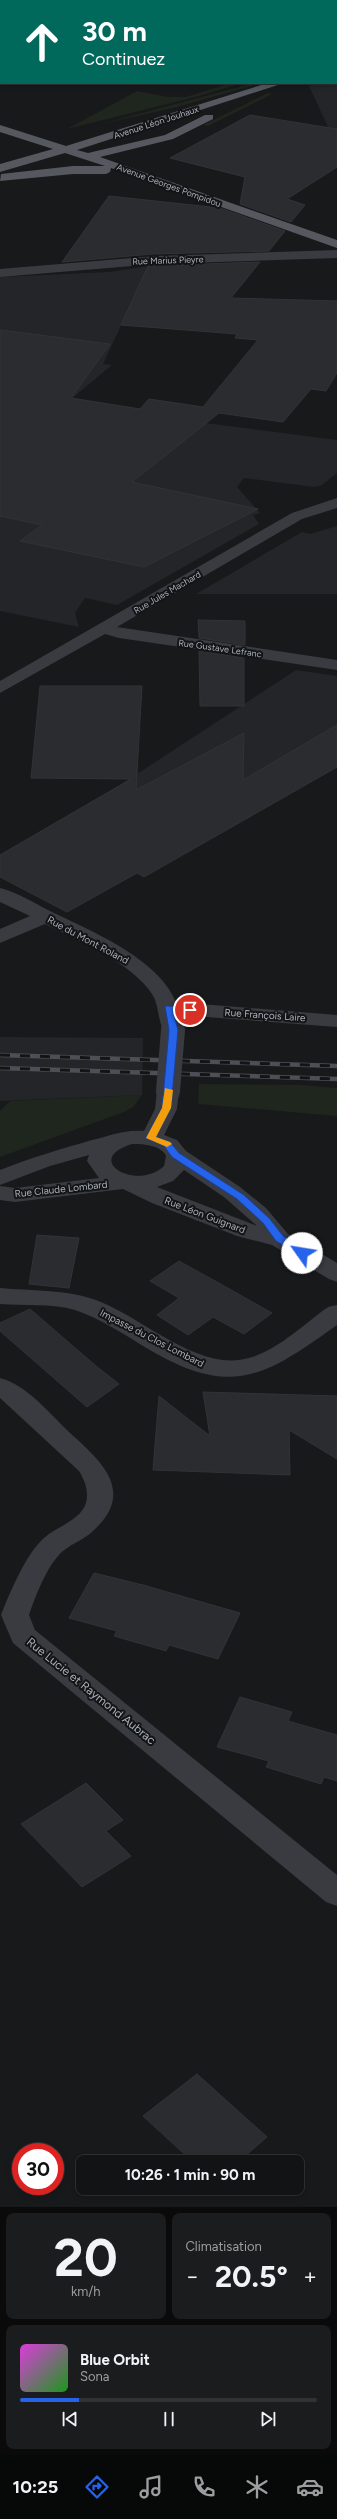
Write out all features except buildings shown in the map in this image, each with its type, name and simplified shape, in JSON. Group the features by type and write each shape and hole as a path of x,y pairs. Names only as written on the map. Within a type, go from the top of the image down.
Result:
{"main road":[{"name":"Avenue Léon Jouhaux","path":"7,162 64,149 226,100 248,95 277,84"},
{"name":"Avenue Léon Jouhaux","path":"0,175 88,157 170,137 216,114 248,95"},
{"path":"84,132 206,102 226,100"},
{"path":"88,157 94,151 162,129 213,108 226,100"},
{"path":"0,128 6,141"},
{"name":"Avenue Georges Pompidou","path":"0,128 88,157 337,244"},
{"path":"25,136 59,135"},
{"path":"158,182 155,177 141,167 143,160 170,137"},
{"path":"0,178 96,169 158,182"}],"street":[{"name":"Rue Marius Pieyre","path":"0,273 127,261 337,254"},
{"name":"Rue Jules Machard","path":"0,688 297,516 337,503"},
{"name":"Rue Gustave Lefranc","path":"103,628 119,633 337,665"},
{"name":"Rue du Mont Roland","path":"0,894 130,961 160,991 168,1008 173,1030 166,1108 151,1138"},
{"path":"0,938 44,916"},
{"name":"Rue François Laire","path":"168,1008 337,1021"},
{"path":"0,1178 42,1161 111,1142 130,1137 151,1138 167,1144 176,1155 176,1163 166,1176 145,1183 127,1183 102,1172 98,1164 98,1156 103,1148 111,1142"},
{"name":"Rue Léon Guignard","path":"176,1155 240,1197 266,1221 280,1239"},
{"name":"Rue Léon Guignard","path":"127,1183 160,1198 245,1231 280,1239 337,1274"},
{"name":"Rue Claude Lombard","path":"0,1193 15,1195 127,1183"},
{"name":"Impasse du Clos Lombard","path":"0,1296 83,1304 104,1312 202,1365 227,1369 250,1367 271,1359 337,1313"},
{"name":"Rue Lucie et Raymond Aubrac","path":"0,1386 12,1394 89,1465 100,1484 99,1506 84,1524 53,1546 26,1584 15,1615 23,1636 337,1893"}],"shaded area":[{"path":"228,84 239,84 195,97 67,129 137,91 168,97 186,97"},
{"path":"251,84 254,85 177,107 97,125"},
{"path":"315,84 337,84 337,146 309,86"},
{"path":"268,93 272,94 208,126 203,125"},
{"path":"149,266 103,364 112,365 64,405 337,440 337,473 322,485 314,487 244,478 237,487 260,513 253,515 259,524 117,605 85,598 75,613 79,627 0,611 0,277 109,272"},
{"path":"337,526 337,594 196,594 302,532 310,534"},
{"path":"296,670 337,676 337,767 213,838 111,791"},
{"path":"0,1037 143,1038 142,1095 0,1101"},
{"path":"199,1084 301,1085 337,1088 337,1116 198,1104"},
{"path":"142,1095 133,1107 124,1112 0,1157 0,1111 10,1101"}],"railway":[{"path":"0,1055 337,1066"},
{"path":"0,1068 337,1079"}],"slow traffic":[{"path":"167,1144 151,1138 166,1108 168,1090"}],"route":[{"path":"190,1010 168,1008 173,1030 166,1108 151,1138 167,1144 173,1149 176,1155 240,1197 266,1221 280,1239 302,1253"}]}
